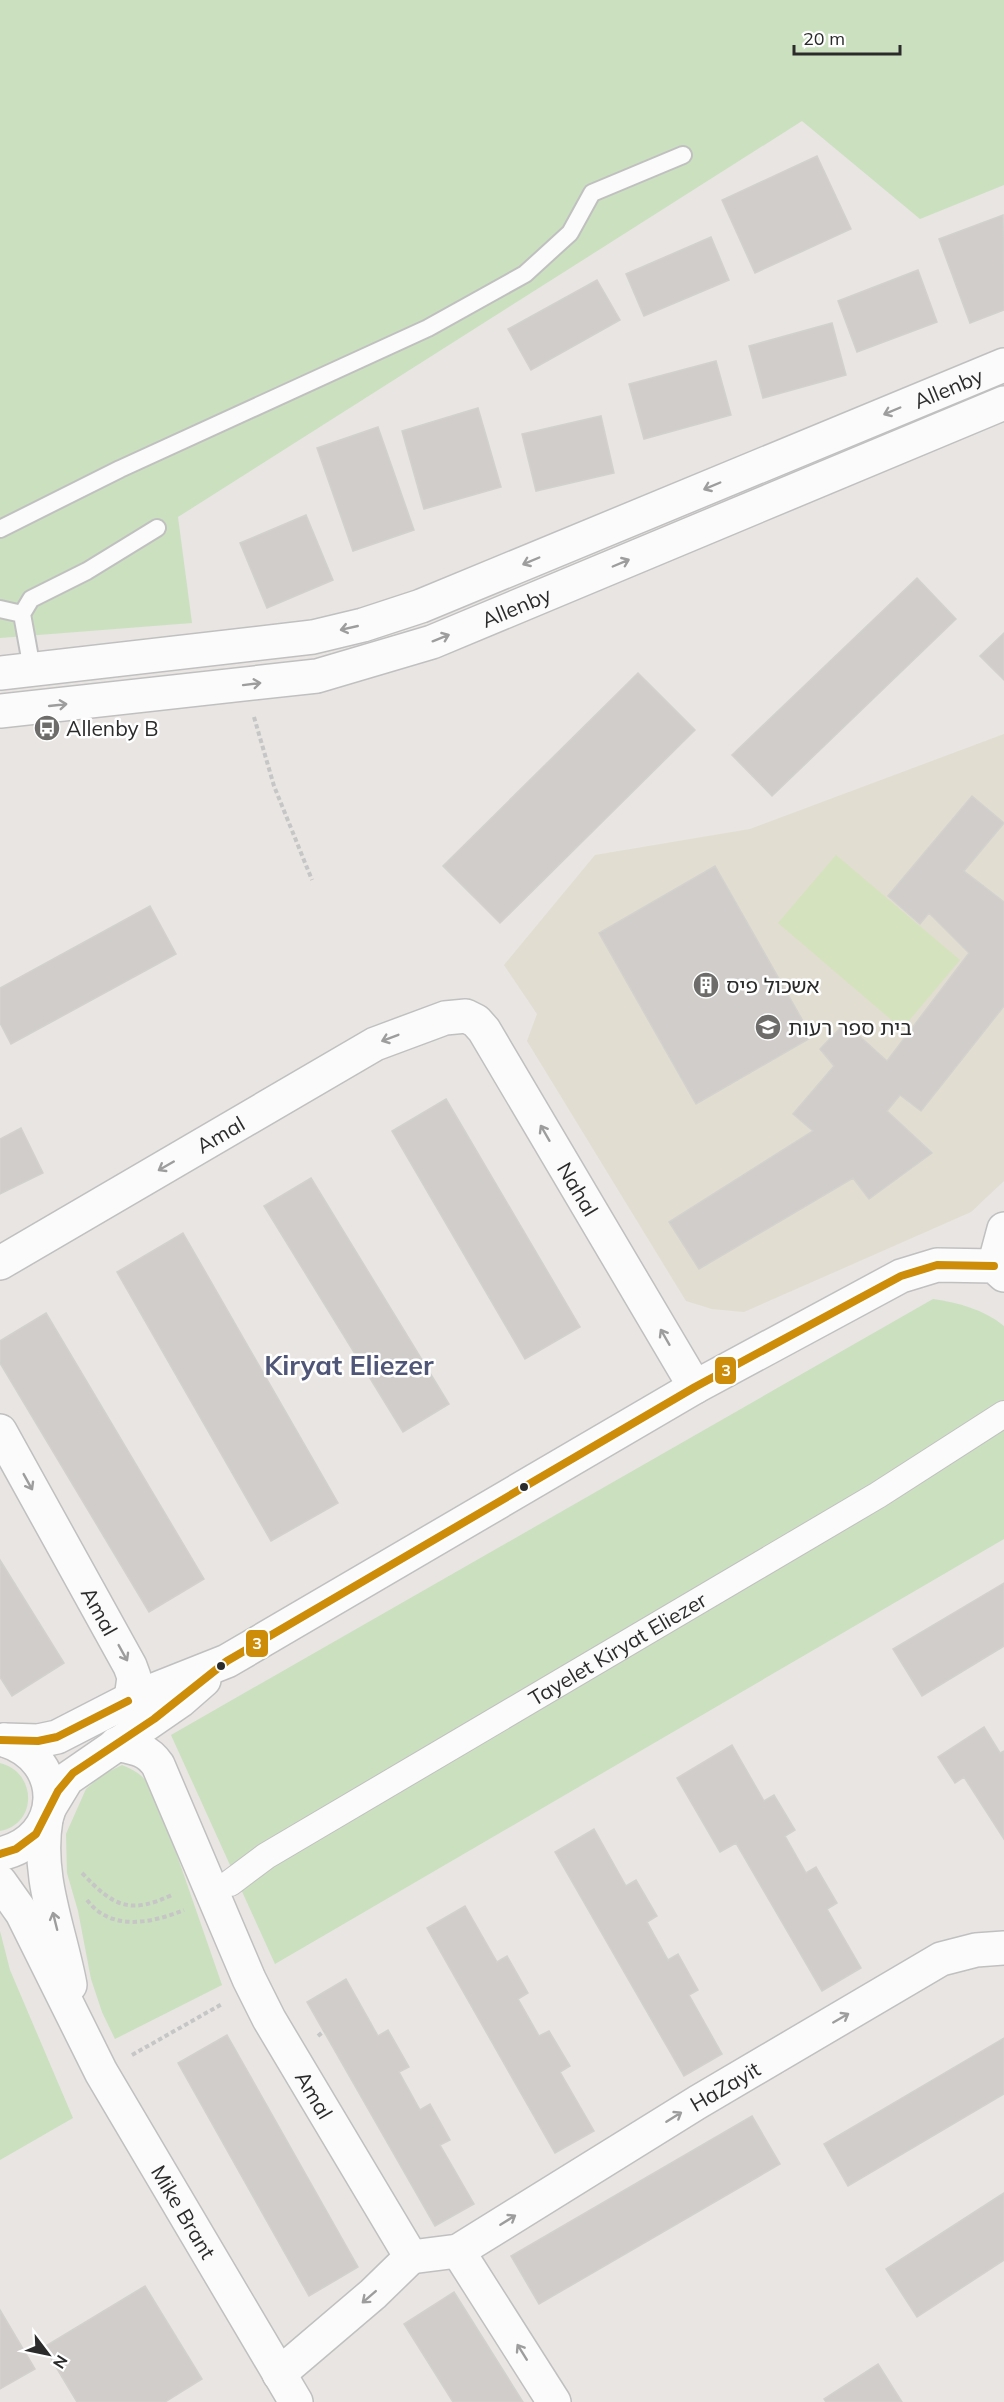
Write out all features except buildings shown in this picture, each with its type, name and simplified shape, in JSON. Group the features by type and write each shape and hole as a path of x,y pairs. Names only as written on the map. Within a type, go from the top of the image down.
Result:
{"street":[{"name":"Allenby","path":"0,673 312,637 373,622 432,602 1004,365"},
{"name":"Allenby","path":"0,711 317,676 432,642 1004,403"},
{"name":"Nahal","path":"445,1018 465,1016 476,1021 484,1030 695,1387"},
{"name":"Amal","path":"0,1263 375,1044 445,1018"},
{"path":"1,1738 38,1742 57,1737 131,1699 227,1661 695,1387 901,1276 937,1265 999,1270 1004,1229"},
{"name":"Tayelet Kiryat Eliezer","path":"230,1883 266,1856 878,1495 1004,1414"},
{"name":"Amal","path":"0,1431 130,1666 134,1677 131,1699"},
{"path":"0,1854 13,1852 32,1840 67,1779 180,1701 227,1661"},
{"path":"1,1738 31,1753 41,1765 48,1779 48,1813"},
{"name":"Amal","path":"116,1744 142,1749 153,1757 158,1765 249,1979 269,2019 411,2257"},
{"name":"Mike Brant","path":"48,1813 42,1841 44,1870 68,1971 76,2019"},
{"name":"Mike Brant","path":"0,1882 22,1913 101,2072 296,2402"},
{"name":"HaZayit","path":"458,2251 698,2102 941,1959 976,1950 1004,1948"},
{"path":"279,2374 373,2294 411,2257 458,2251 554,2402"}],"lane":[{"path":"0,529 120,469 287,394 447,317 525,274 570,233 592,193 683,155"},
{"path":"32,669 22,614 31,599 87,571 157,528"},
{"path":"0,609 22,614"}],"path":[{"path":"244,685 274,786 312,880"},
{"path":"86,1898 92,1906 108,1917 127,1922 144,1923 190,1907"},
{"path":"101,2072 226,2002"}],"shaded area":[{"name":"בית ספר רעות","path":"1004,734 1004,1181 971,1212 744,1312 712,1309 686,1301 527,1041 537,1014 504,965 595,855 750,829"}],"green space":[{"path":"0,0 1004,0 1004,185 920,219 802,121 178,517 192,623 0,638"},
{"path":"836,855 960,960 902,1029 778,923"},
{"path":"933,1299 970,1308 988,1315 1004,1326 1004,1539 275,1964 171,1735"},
{"path":"0,1763 12,1768 21,1776 28,1798 21,1819 0,1831"},
{"path":"122,1765 142,1777 154,1793 222,1985 115,2039 102,2012 91,1979 78,1911 67,1873 66,1834 86,1789 102,1775"},
{"path":"0,1931 10,1970 73,2118 0,2160"}],"transit line":[{"name":"3","path":"0,1854 16,1849 36,1834 58,1791 73,1773 154,1719 227,1661 695,1387 901,1276 937,1265 994,1266"},
{"name":"3","path":"0,1740 38,1741 57,1737 128,1701"}],"place":[{"name":"Allenby B","path":"47,728"},
{"name":"אשכול פיס","path":"706,985"},
{"name":"בית ספר רעות","path":"768,1027"}],"district":[{"name":"Kiryat Eliezer","path":"349,1365"}]}
